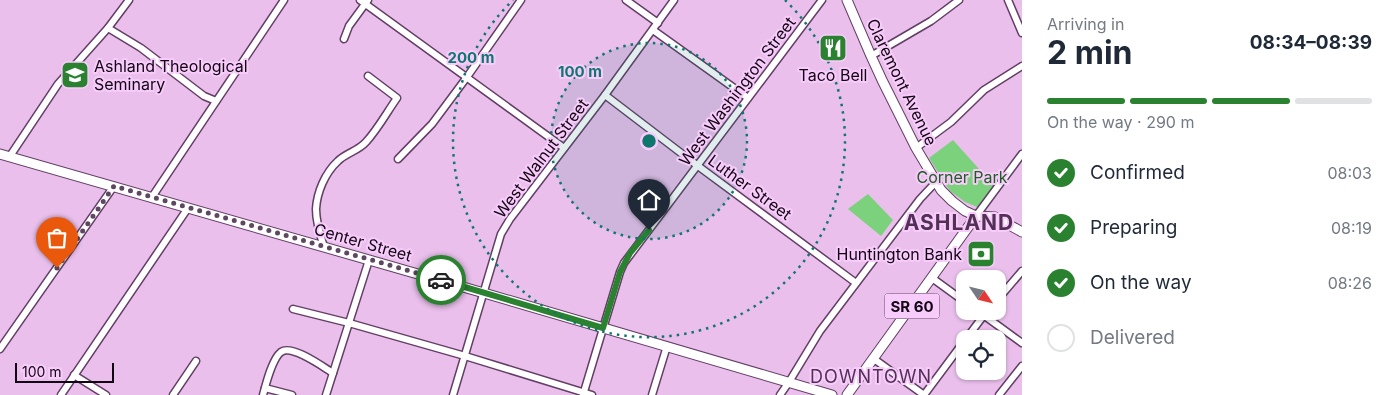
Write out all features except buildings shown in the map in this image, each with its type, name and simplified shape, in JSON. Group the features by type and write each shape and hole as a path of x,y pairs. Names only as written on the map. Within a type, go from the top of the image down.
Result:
{"main road":[{"name":"Claremont Avenue","path":"847,0 871,56 916,148 936,182 952,201 965,212 976,216"},
{"name":"Center Street","path":"0,154 832,395"},
{"path":"976,216 995,216 1022,232"},
{"name":"SR 60","path":"847,395 976,216"}],"street":[{"path":"10,156 58,84 108,28 128,0"},
{"path":"152,197 284,0"},
{"path":"398,159 432,124 521,0"},
{"path":"626,0 658,23"},
{"name":"West Walnut Street","path":"453,395 501,234 510,219 605,95 674,0"},
{"name":"West Washington Street","path":"583,394 624,264 822,0"},
{"path":"871,56 918,29 959,0"},
{"path":"1008,0 1022,34"},
{"path":"344,40 349,26 364,1 564,148"},
{"path":"108,28 141,48 204,96 216,101"},
{"path":"653,30 748,98"},
{"path":"916,148 951,122 984,90 1022,66"},
{"path":"324,247 319,231 316,210 321,188 328,172 343,156 357,150 366,142 397,98 368,76"},
{"name":"Luther Street","path":"605,95 856,283"},
{"path":"976,216 1022,154"},
{"path":"780,395 790,382 820,331 920,199 936,182"},
{"path":"0,350 114,186"},
{"path":"61,395 188,208"},
{"path":"326,395 369,260"},
{"path":"1006,289 1022,270"},
{"path":"932,278 956,295"},
{"path":"293,309 465,356 524,373 583,394 592,395"},
{"path":"992,320 1022,343"},
{"path":"652,395 667,346"},
{"path":"292,395 264,392 275,361 284,350 298,353 333,373"},
{"path":"874,359 924,395 956,353"},
{"path":"173,395 196,361"},
{"path":"1000,395 1022,366"},
{"path":"74,375 106,395"}],"green space":[{"name":"Corner Park","path":"953,140 997,189 982,209 965,202 950,191 929,158"},
{"path":"868,194 893,220 881,236 848,209"}],"way so far":[{"path":"57,268 114,186 441,280"}],"place":[{"name":"Taco Bell","path":"833,48"},
{"name":"Ashland Theological Seminary","path":"75,75"},
{"name":"Huntington Bank","path":"981,254"}],"district":[{"name":"ASHLAND","path":"959,222"},
{"name":"DOWNTOWN","path":"871,376"}],"route":[{"path":"441,280 603,328 620,272 630,253 649,230"}]}
